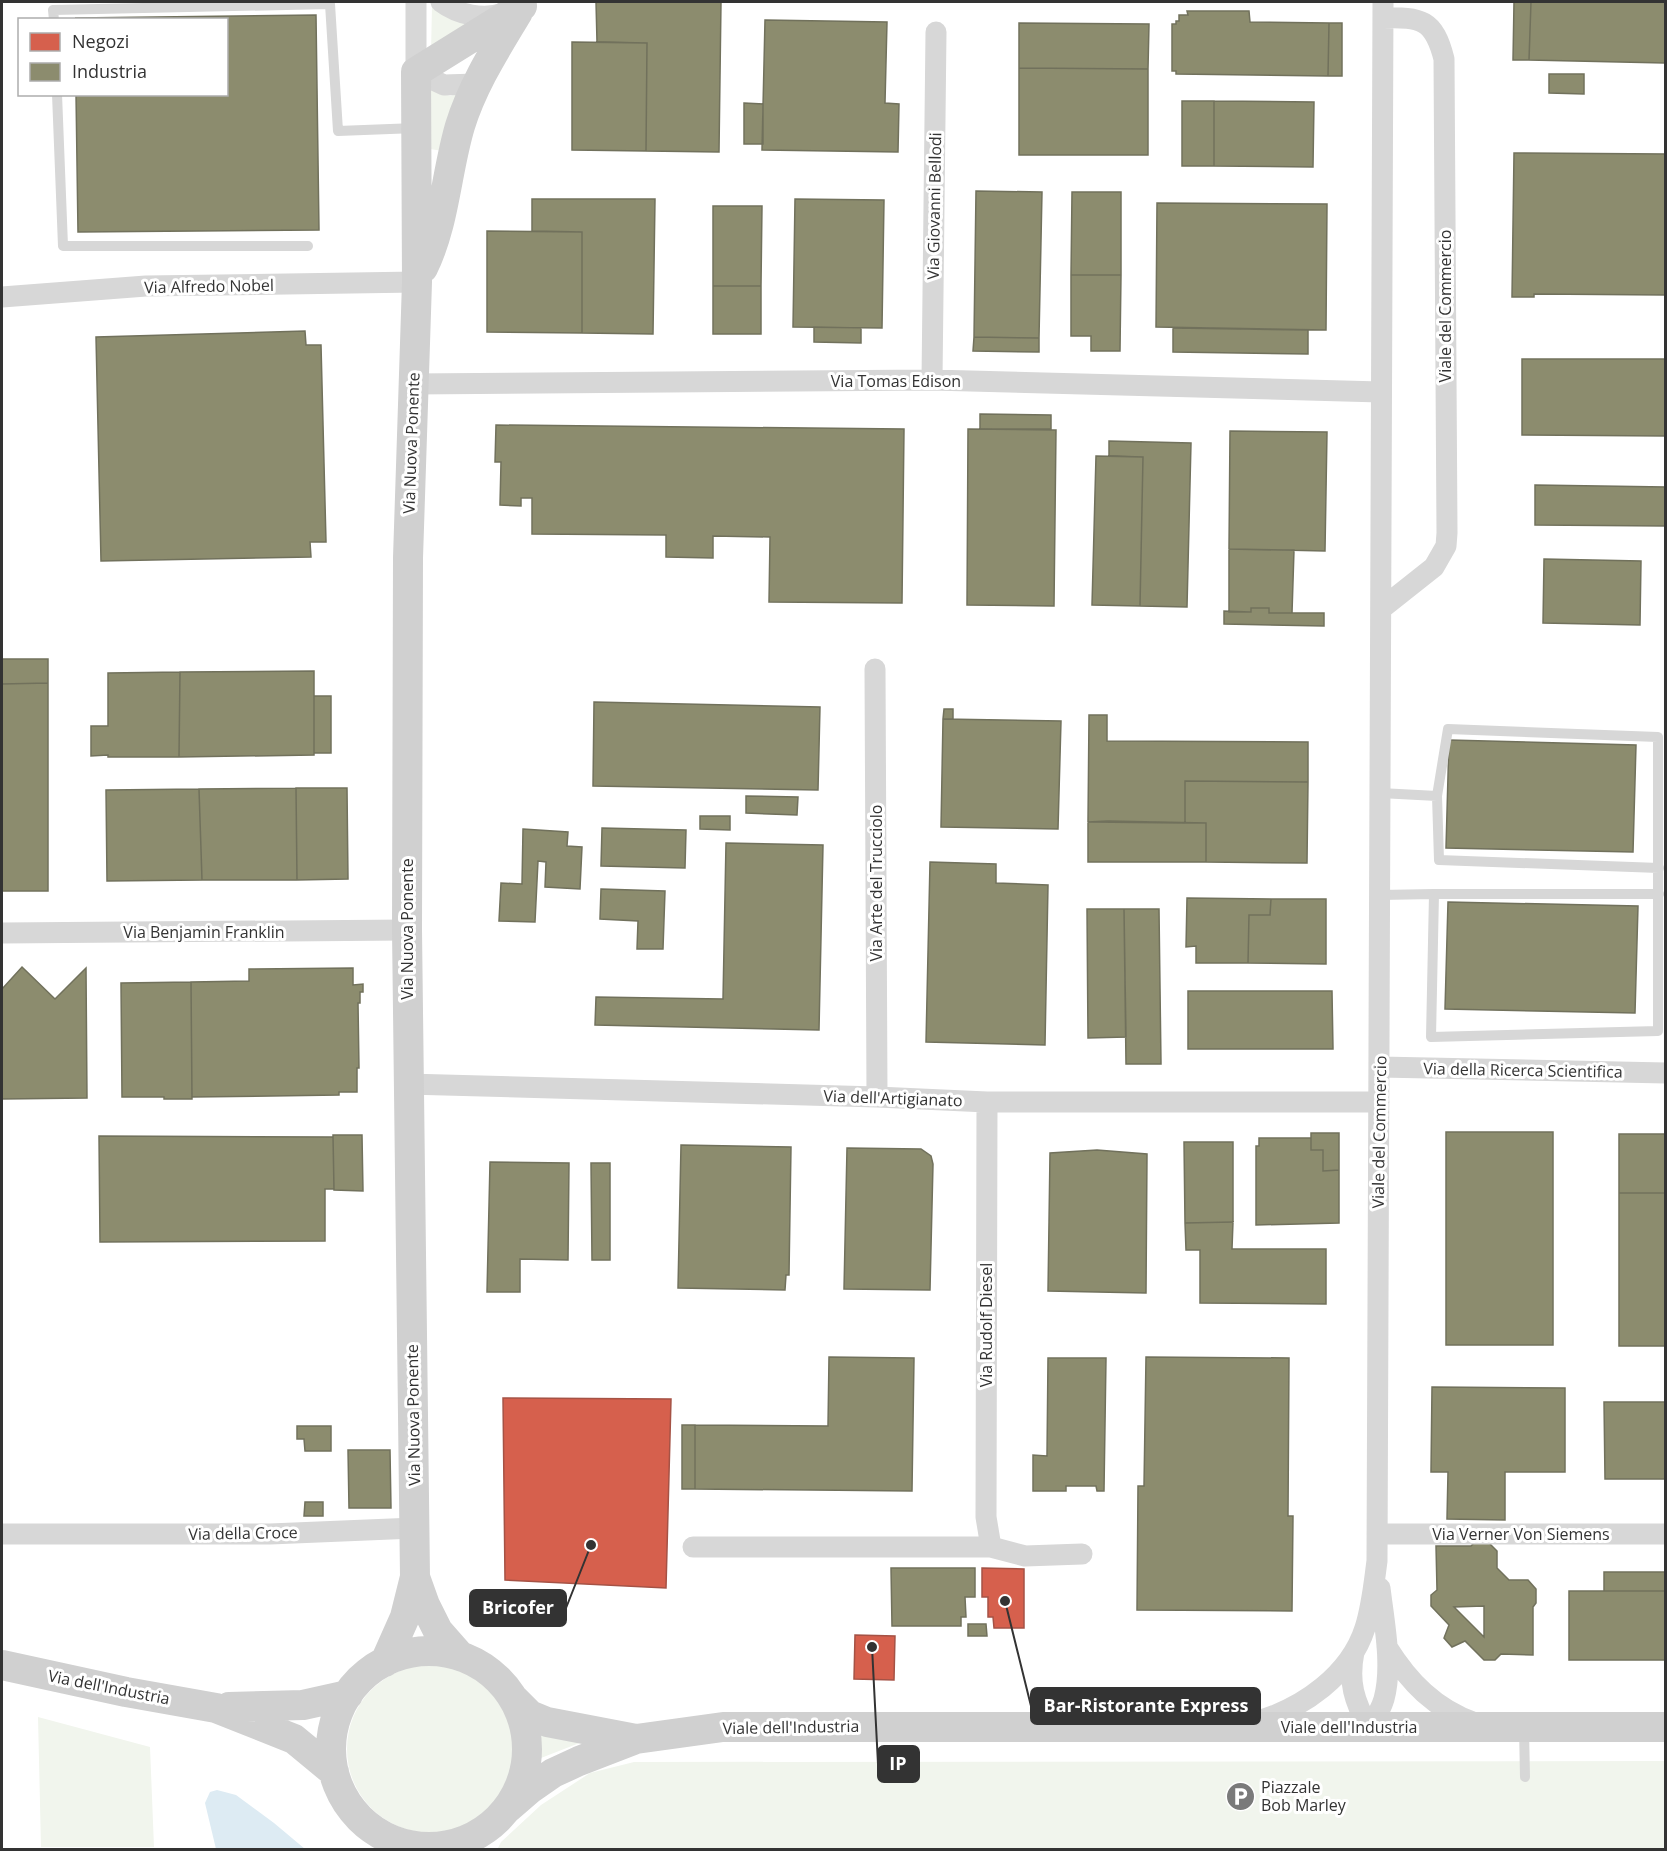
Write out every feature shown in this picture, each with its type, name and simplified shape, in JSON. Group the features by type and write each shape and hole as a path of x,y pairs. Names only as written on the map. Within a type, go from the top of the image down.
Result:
{"street":[{"name":"Via Nuova Ponente","path":"385,1662 405,1617 415,1577 407,1083 407,930 408,558 417,282 416,2"},
{"path":"441,2 457,10 478,16 494,16 523,4"},
{"name":"Via Nuova Ponente","path":"417,282 429,256 441,219 452,156 460,126 476,84 523,4"},
{"path":"416,72 523,4"},
{"name":"Viale del Commercio","path":"1354,1652 1364,1631 1370,1609 1377,1561 1383,10 1412,17 1434,31 1444,59 1447,533 1446,546 1434,567 1381,609"},
{"name":"Via Giovanni Bellodi","path":"932,380 936,32"},
{"path":"416,72 444,86 476,84"},
{"path":"416,162 452,156"},
{"name":"Via Alfredo Nobel","path":"2,297 146,286 417,282"},
{"name":"Via Tomas Edison","path":"412,384 932,380 1381,392"},
{"name":"Via Arte del Trucciolo","path":"875,669 878,1097"},
{"name":"Via Benjamin Franklin","path":"2,933 407,930"},
{"name":"Via della Ricerca Scientifica","path":"1380,1067 1665,1074"},
{"name":"Via dell'Artigianato","path":"407,1083 987,1102 1378,1102"},
{"name":"Via Rudolf Diesel","path":"987,1102 986,1517 991,1547"},
{"name":"Via della Croce","path":"2,1534 270,1534 415,1528"},
{"name":"Via Verner Von Siemens","path":"1377,1534 1665,1534"},
{"path":"693,1546 991,1547 1025,1556 1082,1554"},
{"path":"1354,1652 1351,1671 1352,1688 1359,1710 1369,1728 1379,1713 1387,1681 1387,1647 1377,1561"},
{"name":"Via Nuova Ponente","path":"415,1577 438,1631 460,1656"},
{"path":"1387,1647 1407,1675 1428,1698 1456,1717 1484,1727"},
{"path":"369,1826 399,1842 416,1846 465,1845 490,1827 508,1808 522,1783 527,1754 525,1725 513,1698 499,1680 481,1666 460,1656 422,1651 403,1654 385,1662 358,1682 348,1695 338,1713 333,1732 334,1772 347,1802 387,1850"},
{"path":"1224,1727 1250,1723 1291,1709 1334,1677 1354,1652"},
{"name":"Via dell'Industria","path":"2,1665 126,1692 216,1708 294,1739 334,1772"},
{"name":"Via dell'Industria","path":"216,1708 303,1705 348,1695"},
{"name":"Viale dell'Industria","path":"513,1698 530,1715 547,1722 636,1739"},
{"name":"Viale dell'Industria","path":"508,1808 554,1773 636,1739 723,1727 1665,1727"}],"lane":[{"path":"54,18 53,10 330,4 338,131 416,128"},
{"path":"57,96 63,246 308,246"},
{"path":"1434,894 1431,1037 1658,1031 1659,868 1658,737 1448,729 1437,796 1439,860 1659,868"},
{"path":"1380,793 1437,796"},
{"path":"1380,895 1659,894"},
{"path":"1524,1727 1525,1777"}],"shaded area":[{"path":"432,5 476,25 431,53"},
{"path":"430,89 450,96 460,93 443,151 430,149"},
{"path":"431,1665 447,1666 463,1671 491,1689 509,1717 514,1733 514,1765 509,1781 491,1809 463,1827 447,1832 431,1833 415,1832 399,1827 371,1809 353,1781 348,1765 347,1749 348,1733 353,1717 371,1689 399,1671 415,1666"},
{"path":"38,1717 150,1747 154,1847 41,1847"},
{"path":"539,1732 582,1742 541,1758"},
{"path":"1665,1761 1665,1849 497,1850 501,1842 541,1805 590,1773 634,1762"},
{"path":"217,1790 236,1795 305,1849 216,1849 205,1803 210,1792"}],"building: Negozi":[{"path":"503,1398 671,1399 666,1588 505,1580"},
{"path":"982,1568 1024,1569 1024,1628 994,1628 993,1617 988,1617 988,1597 982,1597"},
{"path":"855,1635 895,1636 894,1680 854,1679"}],"building: Industria":[{"path":"596,2 721,2 719,152 646,151 647,43 597,42"},
{"path":"1514,2 1531,2 1529,60 1513,60"},
{"path":"1531,2 1666,2 1666,71 1665,63 1529,60"},
{"path":"1187,11 1249,11 1250,22 1329,23 1328,76 1176,74 1176,71 1172,71 1172,24 1179,21 1179,15 1188,15"},
{"path":"316,15 319,230 78,232 76,96 228,96 228,18 75,18"},
{"path":"765,20 887,22 885,103 899,104 898,152 762,150"},
{"path":"1019,23 1149,24 1148,69 1019,68"},
{"path":"1329,23 1342,23 1342,76 1328,76"},
{"path":"572,42 647,43 646,151 572,150"},
{"path":"1019,68 1148,69 1148,155 1019,155"},
{"path":"1549,74 1584,74 1584,94 1549,93"},
{"path":"1182,101 1214,101 1214,166 1182,166"},
{"path":"1214,101 1314,102 1313,167 1214,166"},
{"path":"744,103 763,104 763,144 744,144"},
{"path":"1514,153 1666,154 1666,295 1534,294 1534,297 1512,297"},
{"path":"976,191 1042,192 1039,338 974,337"},
{"path":"1072,192 1121,192 1121,275 1071,275"},
{"path":"532,199 655,199 653,334 582,333 582,232 532,231"},
{"path":"795,199 884,200 882,328 793,327"},
{"path":"1157,203 1327,204 1326,330 1156,327"},
{"path":"713,206 762,206 761,286 713,286"},
{"path":"487,231 582,232 582,333 487,332"},
{"path":"1071,275 1121,275 1120,351 1091,351 1091,336 1071,336"},
{"path":"713,286 761,286 761,334 713,334"},
{"path":"814,327 861,328 861,343 814,342"},
{"path":"1173,328 1308,330 1308,354 1173,352"},
{"path":"305,331 306,345 321,345 326,542 310,542 311,557 101,561 96,337"},
{"path":"974,337 1039,338 1039,352 973,351"},
{"path":"1522,359 1666,359 1666,436 1522,435"},
{"path":"980,414 1051,415 1051,429 980,429"},
{"path":"496,425 904,429 902,603 769,602 770,537 713,536 713,558 666,557 666,535 532,534 532,498 521,498 521,506 500,505 501,462 495,462"},
{"path":"968,429 1056,430 1054,606 967,605"},
{"path":"1230,431 1327,432 1325,551 1229,549"},
{"path":"1109,441 1191,443 1187,607 1140,606 1143,457 1109,456"},
{"path":"1096,456 1143,457 1140,606 1092,605"},
{"path":"1535,485 1666,487 1666,526 1535,525"},
{"path":"1229,549 1294,550 1292,613 1269,613 1269,608 1251,608 1251,612 1229,612"},
{"path":"1544,559 1641,561 1640,625 1543,623"},
{"path":"1251,608 1269,608 1269,613 1324,613 1324,626 1224,624 1224,611 1251,612"},
{"path":"2,659 48,659 48,683 2,684"},
{"path":"314,671 314,755 179,757 180,672"},
{"path":"180,672 179,757 91,756 91,726 108,726 108,673"},
{"path":"48,683 48,891 2,891 2,684"},
{"path":"314,696 331,696 331,753 314,753"},
{"path":"594,702 820,707 818,790 593,786"},
{"path":"944,709 953,709 953,719 943,719"},
{"path":"1089,715 1107,715 1107,741 1308,742 1308,782 1185,781 1185,823 1088,822"},
{"path":"943,719 1061,721 1058,829 941,827"},
{"path":"1449,740 1636,745 1633,852 1446,848"},
{"path":"1185,781 1308,782 1307,863 1206,862 1206,823 1185,823"},
{"path":"296,788 347,788 348,879 297,880"},
{"path":"296,788 297,880 202,880 199,789"},
{"path":"199,789 202,880 107,881 106,790"},
{"path":"746,796 798,797 797,815 746,813"},
{"path":"700,816 730,816 730,830 700,829"},
{"path":"1088,822 1206,823 1206,862 1088,862"},
{"path":"602,828 686,830 685,868 601,866"},
{"path":"523,829 568,832 567,846 582,847 580,889 545,887 546,862 538,861 535,922 499,921 501,883 522,884"},
{"path":"726,843 823,845 819,1030 595,1025 596,997 723,999"},
{"path":"930,862 996,864 996,883 1048,885 1045,1045 926,1042"},
{"path":"601,889 665,891 663,949 637,949 638,921 600,919"},
{"path":"1187,898 1271,899 1270,915 1249,915 1248,963 1196,963 1196,946 1186,947"},
{"path":"1271,899 1326,899 1326,964 1248,963 1249,915 1270,915"},
{"path":"1448,902 1638,906 1635,1013 1445,1009"},
{"path":"1087,909 1124,909 1126,1037 1088,1038"},
{"path":"1124,909 1159,909 1161,1064 1126,1064"},
{"path":"22,967 55,999 86,968 87,1098 2,1099 2,989"},
{"path":"353,968 353,985 363,984 363,992 360,992 360,1003 358,1003 357,1092 339,1092 339,1095 192,1097 191,982 249,981 249,969"},
{"path":"191,982 192,1099 122,1097 121,983"},
{"path":"1188,991 1332,991 1333,1049 1188,1049"},
{"path":"1446,1132 1553,1132 1553,1345 1446,1345"},
{"path":"1311,1133 1339,1133 1339,1170 1323,1171 1323,1150 1311,1150"},
{"path":"1619,1134 1666,1134 1666,1193 1619,1193"},
{"path":"333,1135 362,1135 363,1191 334,1190"},
{"path":"99,1136 333,1137 334,1189 325,1189 325,1241 100,1242"},
{"path":"1259,1138 1311,1138 1311,1150 1323,1150 1323,1171 1339,1170 1339,1223 1256,1225 1256,1146 1259,1146"},
{"path":"1184,1142 1233,1142 1233,1222 1185,1223"},
{"path":"681,1145 791,1147 789,1275 786,1275 785,1290 678,1288"},
{"path":"847,1148 921,1149 931,1156 933,1164 930,1290 844,1289"},
{"path":"1097,1150 1147,1154 1146,1293 1048,1291 1050,1153"},
{"path":"490,1162 569,1163 568,1260 520,1259 520,1292 487,1292"},
{"path":"591,1163 610,1163 610,1260 592,1260"},
{"path":"1619,1193 1666,1193 1666,1346 1619,1346"},
{"path":"1233,1222 1232,1249 1326,1249 1326,1304 1200,1303 1200,1250 1186,1250 1185,1223"},
{"path":"829,1357 914,1358 912,1491 695,1489 695,1425 828,1426"},
{"path":"1146,1357 1289,1358 1288,1516 1293,1516 1292,1611 1137,1610 1138,1486 1144,1486"},
{"path":"1048,1358 1106,1358 1104,1491 1097,1491 1096,1486 1066,1486 1066,1491 1033,1491 1033,1455 1047,1456"},
{"path":"1432,1387 1565,1388 1565,1472 1505,1472 1505,1520 1447,1519 1448,1472 1431,1472"},
{"path":"1604,1402 1666,1402 1666,1479 1605,1479"},
{"path":"682,1425 695,1425 695,1489 682,1489"},
{"path":"297,1426 331,1426 331,1451 305,1451 304,1439 297,1439"},
{"path":"348,1450 390,1450 391,1508 349,1508"},
{"path":"305,1502 323,1502 323,1516 304,1516"},
{"path":"1474,1543 1489,1543 1497,1551 1497,1568 1509,1580 1528,1580 1536,1589 1536,1603 1533,1607 1533,1655 1501,1654 1495,1660 1484,1660 1465,1641 1452,1647 1444,1638 1449,1625 1431,1606 1431,1595 1437,1590 1436,1546 1471,1546","holes":["1484,1606 1484,1637 1454,1607"]},
{"path":"891,1568 975,1568 975,1597 965,1597 966,1617 961,1617 961,1626 892,1626"},
{"path":"1604,1572 1666,1572 1666,1591 1604,1591"},
{"path":"1569,1591 1666,1591 1666,1660 1569,1660"},
{"path":"968,1624 986,1624 987,1636 968,1636"}],"place":[{"name":"Bricofer","path":"591,1545"},
{"name":"Bar-Ristorante Express","path":"1005,1601"},
{"name":"IP","path":"872,1647"},
{"name":"Piazzale Bob Marley","path":"1240,1796"}]}
